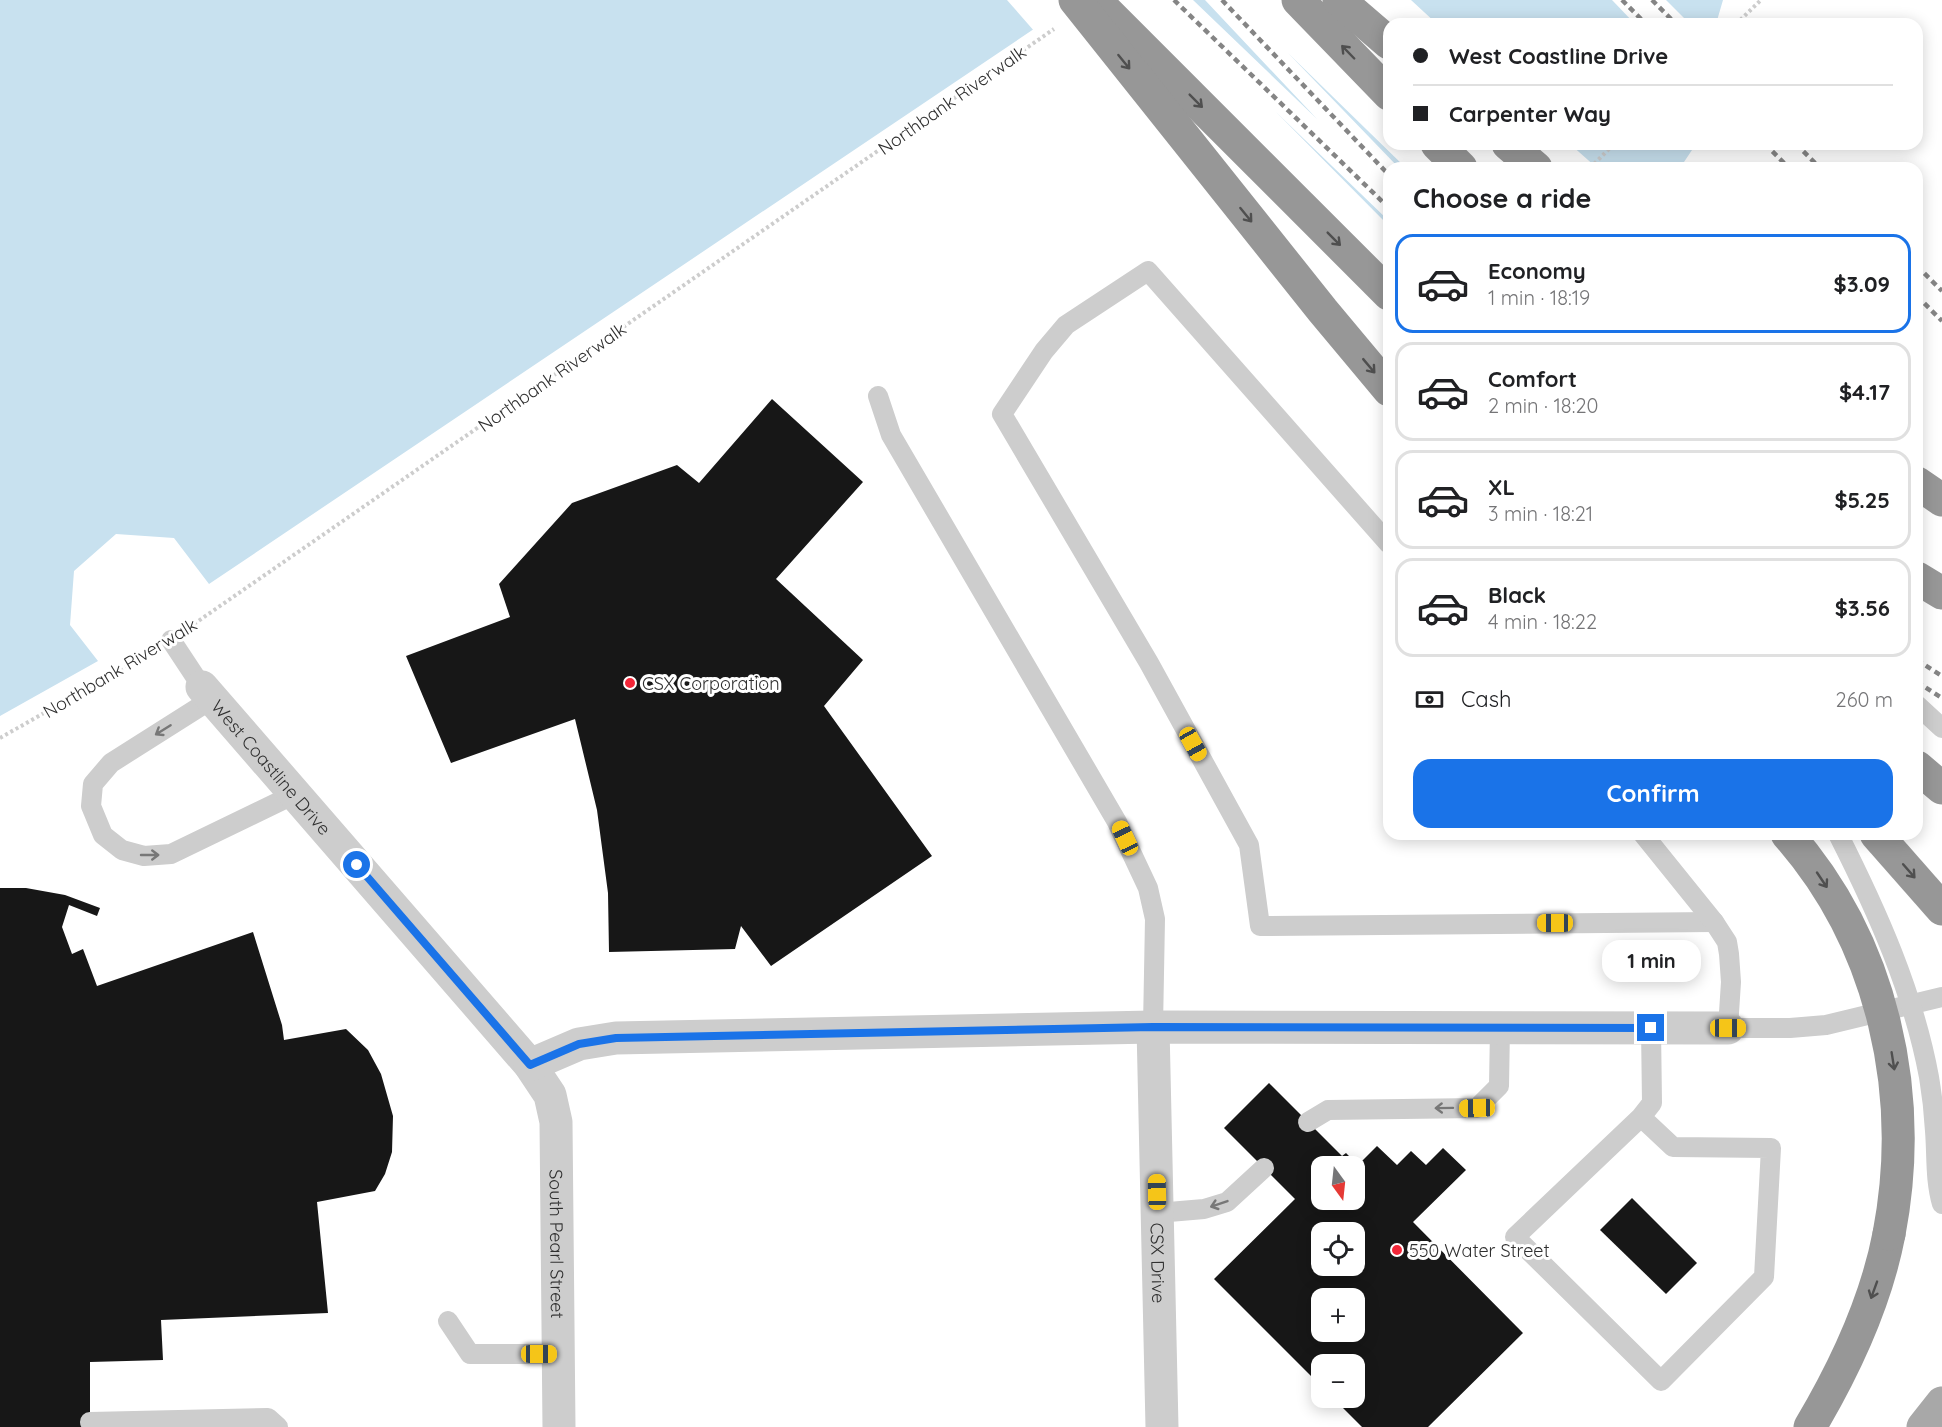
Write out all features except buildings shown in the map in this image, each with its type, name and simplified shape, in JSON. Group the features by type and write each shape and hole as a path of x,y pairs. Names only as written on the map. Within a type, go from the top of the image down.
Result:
{"highway":[{"path":"1075,0 1383,383"},
{"path":"1095,0 1383,288"},
{"path":"1298,0 1383,88"},
{"path":"1339,0 1383,37"},
{"path":"1443,150 1455,162"},
{"path":"1515,150 1529,162"},
{"path":"1923,487 1942,500"},
{"path":"1923,582 1942,593"},
{"path":"1923,771 1942,788"},
{"path":"1792,840 1823,880 1845,918 1864,959 1885,1023 1894,1066 1899,1138 1896,1189 1880,1273 1866,1314 1829,1392 1809,1427"},
{"path":"1881,840 1942,909"}],"main road":[{"path":"1923,1427 1942,1403"}],"street":[{"name":"West Coastline Drive","path":"207,693 530,1065"},
{"path":"530,1065 579,1044 616,1038 1153,1027 1728,1028"},
{"name":"CSX Drive","path":"1153,1027 1162,1427"},
{"name":"South Pearl Street","path":"530,1065 550,1095 556,1122 559,1427"}],"lane":[{"path":"1383,537 1148,271 1066,325 1044,351 1002,414 1149,663 1249,845 1260,926 1714,922"},
{"path":"878,396 891,435 1117,822 1148,888 1155,918 1153,1027"},
{"path":"171,640 207,693 111,763 93,784 91,806 103,835 122,850 144,856 171,854 295,794"},
{"path":"1923,711 1942,729"},
{"path":"1648,840 1714,922 1727,942 1731,982 1728,1028 1790,1028 1826,1025 1942,997"},
{"path":"1841,840 1881,923 1911,1005 1931,1090 1938,1185 1942,1204"},
{"path":"1308,1122 1328,1110 1477,1108 1499,1086 1500,1028"},
{"path":"1641,1117 1672,1148 1771,1148 1764,1277 1661,1381 1515,1237 1641,1117 1652,1103 1651,1028"},
{"path":"1157,1213 1204,1209 1227,1202 1264,1168"},
{"path":"448,1321 470,1354 559,1354"},
{"path":"90,1422 268,1418 278,1427"}],"path":[{"name":"Northbank Riverwalk","path":"0,738 171,640 1095,0"},
{"path":"1742,18 1761,0"},
{"path":"1596,162 1608,150"}],"water":[{"path":"0,0 1077,0 209,584 174,538 116,534 74,571 70,625 98,661 0,716"},
{"path":"1120,0 1723,0 1718,18 1383,18 1383,150 1692,150 1684,162 1383,162 1383,234"}],"pier":[{"path":"1007,0 1080,0 1035,32"},
{"path":"1117,0 1193,0 1317,119 1205,0 1411,0 1430,18 1383,18 1383,146 1288,53 1393,162 1383,162 1383,215 1276,112 1383,220 1383,237"},
{"path":"1612,0 1666,0 1684,18 1629,18"},
{"path":"1388,150 1577,150 1590,162 1400,162"}],"railway":[{"path":"1174,0 1383,202"},
{"path":"1222,0 1383,169"},
{"path":"1622,0 1640,18"},
{"path":"1652,0 1670,18"},
{"path":"1771,150 1783,162"},
{"path":"1802,150 1814,162"},
{"path":"1923,272 1942,291"},
{"path":"1923,302 1942,321"},
{"path":"1923,664 1942,676"},
{"path":"1923,686 1942,698"}],"place":[{"name":"CSX Corporation","path":"630,683"},
{"name":"550 Water Street","path":"1397,1250"}],"route":[{"path":"357,865 530,1065 579,1044 616,1038 1153,1027 1651,1028"}]}
